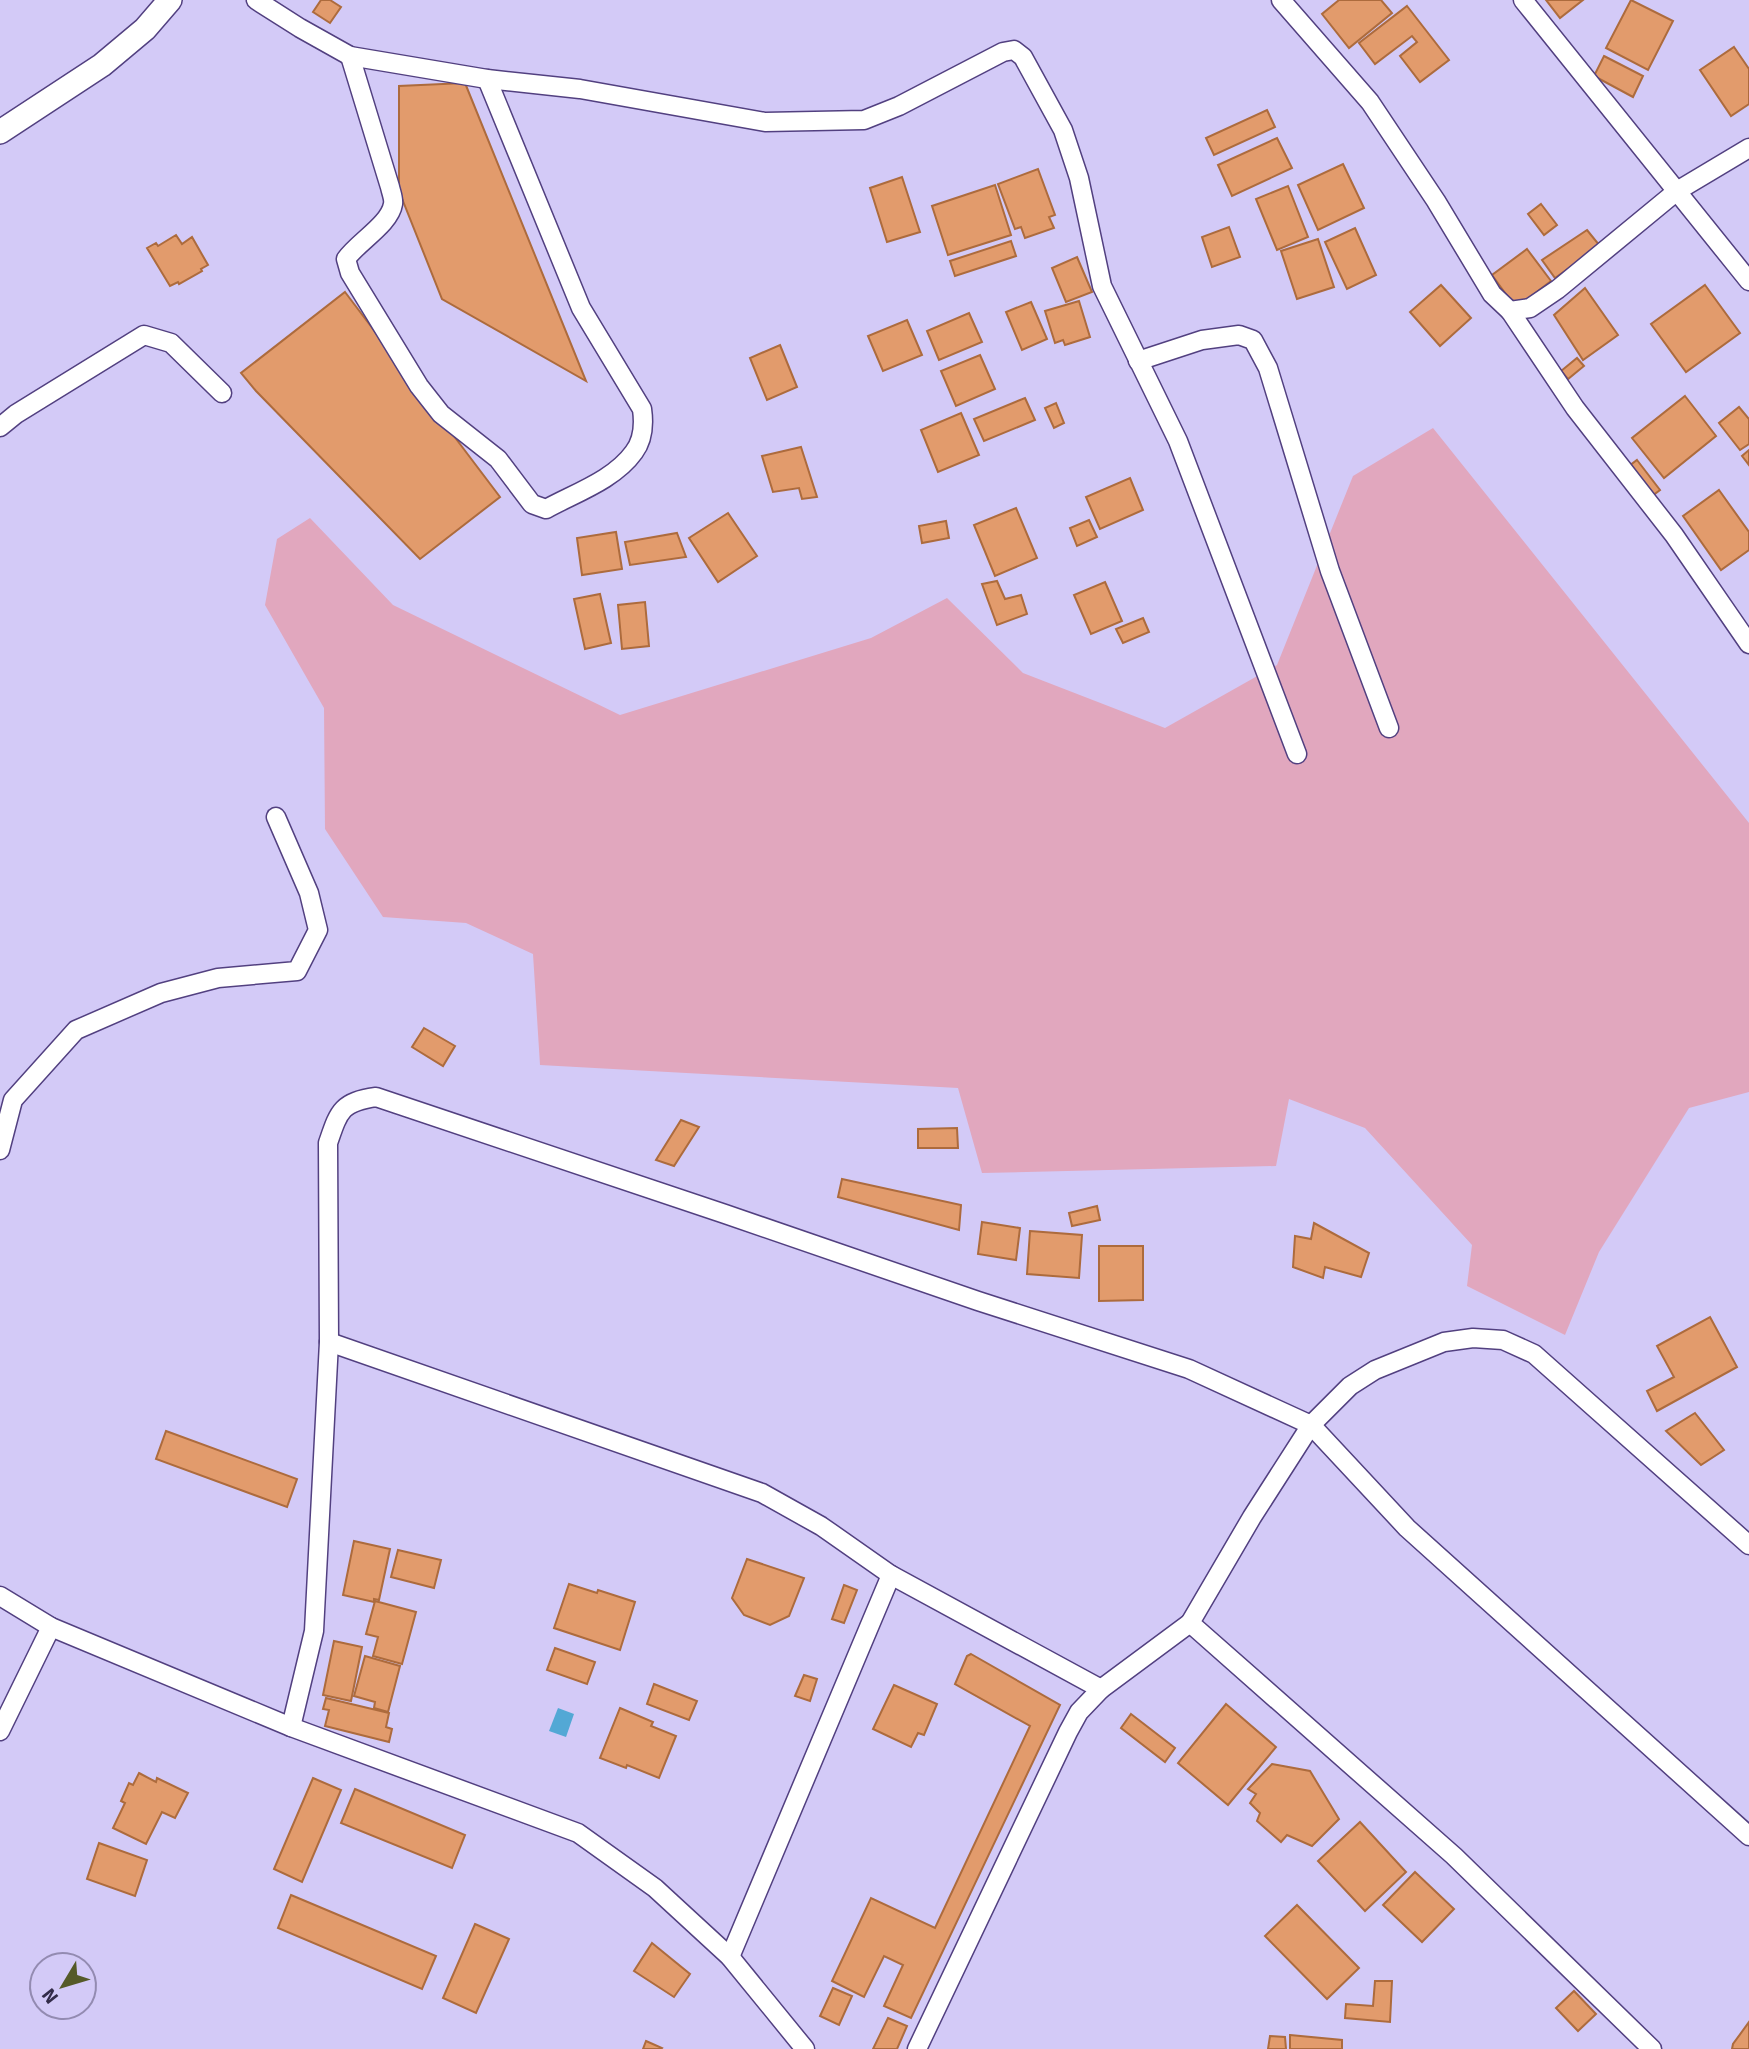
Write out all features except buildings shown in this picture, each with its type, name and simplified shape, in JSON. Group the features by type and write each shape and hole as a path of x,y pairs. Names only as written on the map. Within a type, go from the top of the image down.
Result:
{"street":[{"path":"0,132 102,65 145,29 170,0"},
{"path":"256,0 350,56 487,79 580,89 765,122 864,120 899,106 1003,52 1014,50 1023,57 1063,130 1079,178 1102,286 1178,440 1297,754"},
{"path":"1281,0 1370,102 1436,201 1492,294 1510,311 1575,408 1674,536 1749,643"},
{"path":"1523,0 1749,281"},
{"path":"350,56 393,204 385,220 354,248 346,259 350,273 419,386 441,414 498,459 532,504 546,509 613,473 635,451 644,425 642,409 581,308 487,79"},
{"path":"1510,311 1530,308 1558,289 1677,191 1749,148"},
{"path":"0,427 27,407 144,335 171,343 222,393"},
{"path":"1138,361 1202,340 1239,335 1253,340 1268,368 1330,571 1389,728"},
{"path":"0,1150 13,1100 76,1030 161,993 218,978 297,971 318,930 309,893 276,817"},
{"path":"291,1727 314,1632 329,1342 328,1143 338,1116 354,1100 376,1097 725,1213 978,1301 1189,1368 1311,1425 1407,1528 1749,1836"},
{"path":"916,2049 1079,1712 1101,1689 1190,1623 1252,1517 1311,1425 1350,1386 1375,1370 1444,1342 1474,1338 1503,1340 1534,1354 1749,1545"},
{"path":"329,1342 762,1493 821,1526 891,1575 1101,1689"},
{"path":"730,1957 891,1575"},
{"path":"0,1596 51,1627 291,1727 578,1833 654,1888 730,1957 805,2049"},
{"path":"1190,1623 1454,1856 1652,2049"},
{"path":"0,1731 51,1627"}],"shaded area":[{"path":"1433,428 1749,823 1749,1092 1689,1108 1599,1252 1565,1335 1467,1286 1472,1245 1365,1128 1289,1099 1276,1166 982,1173 958,1088 540,1065 533,954 466,923 383,917 325,829 324,708 265,605 277,539 310,518 393,605 620,715 871,638 947,598 1023,673 1165,728 1277,665 1353,476"}],"water":[{"path":"558,1708 574,1714 566,1737 549,1731"}]}
